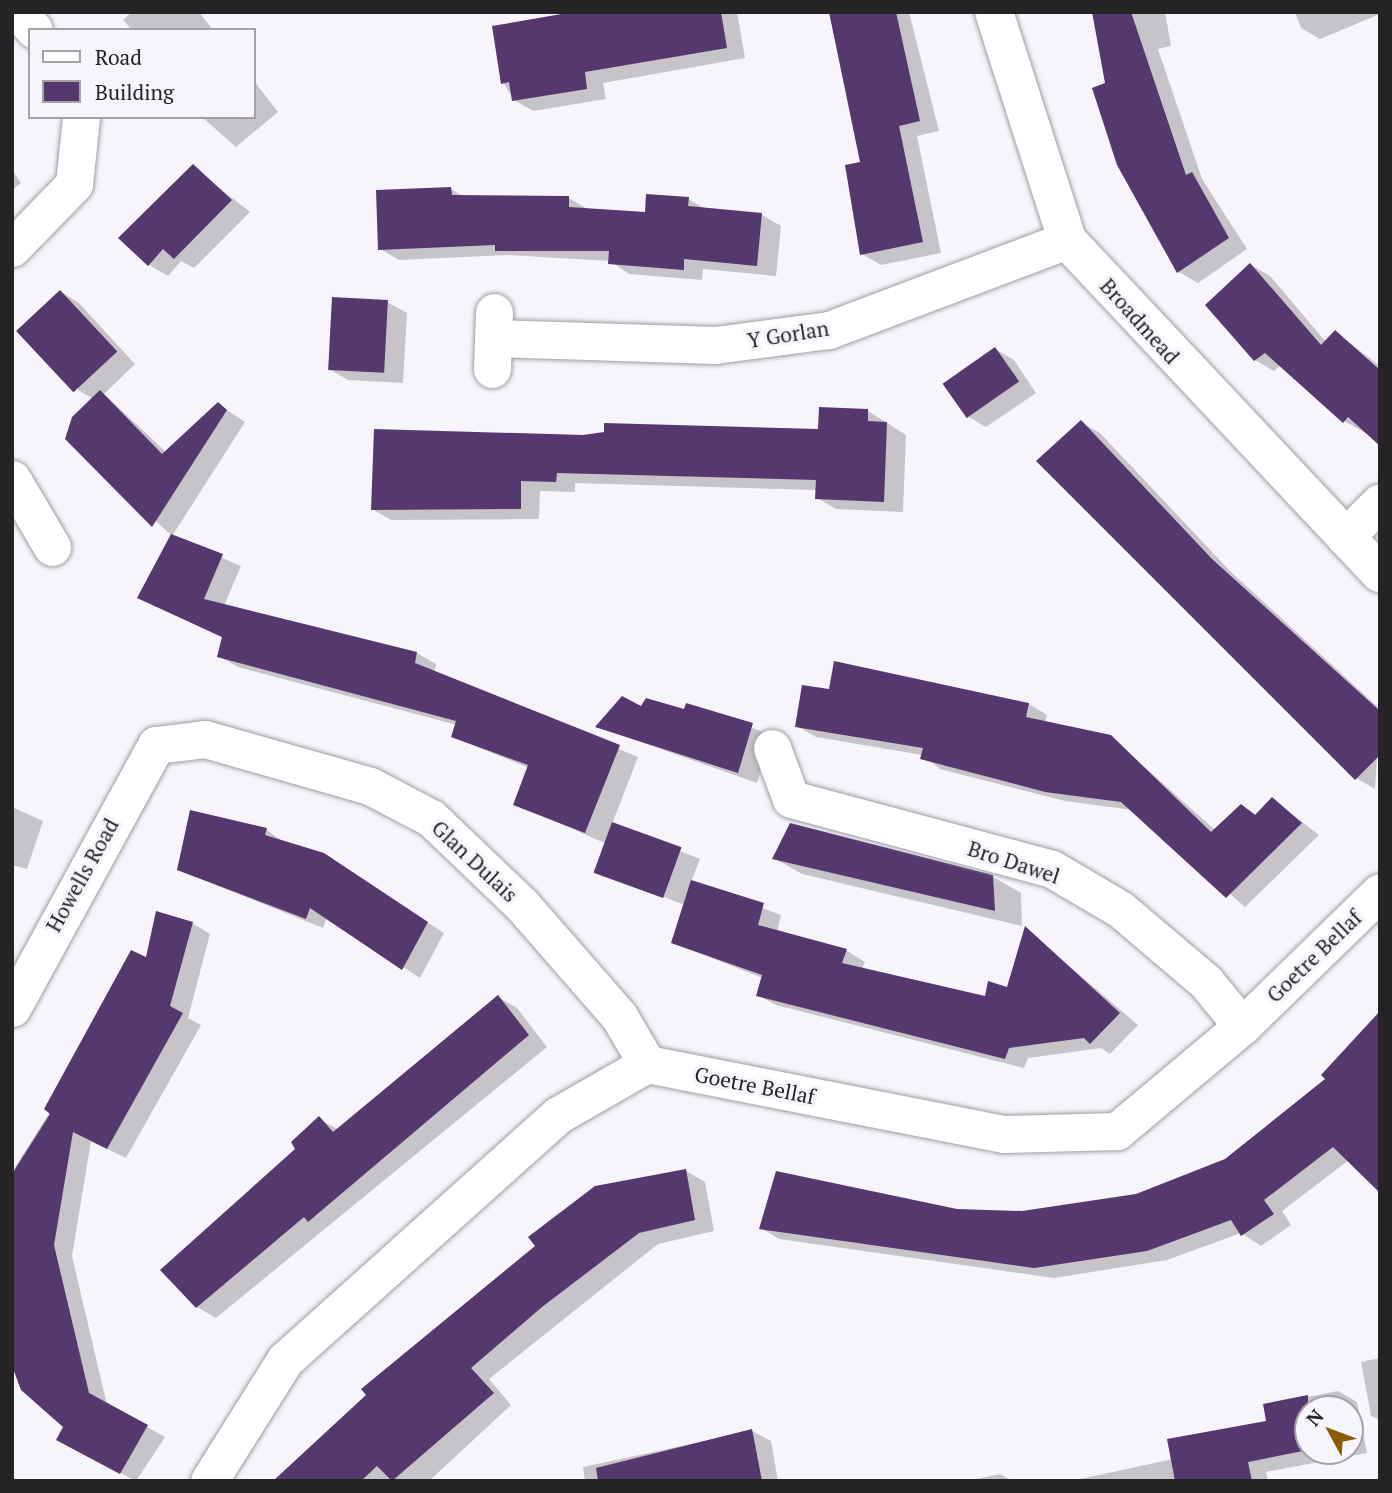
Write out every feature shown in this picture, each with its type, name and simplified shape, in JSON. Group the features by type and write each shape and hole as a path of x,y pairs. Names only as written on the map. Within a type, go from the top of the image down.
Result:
{"street":[{"path":"19,12 32,28"},
{"name":"Broadmead","path":"994,12 1067,240 1380,573"},
{"path":"12,248 74,184 81,119"},
{"name":"Y Gorlan","path":"493,340 715,345 829,330 1067,240"},
{"path":"12,479 52,547"},
{"path":"1345,537 1380,502"},
{"name":"Glan Dulais","path":"156,745 205,739 370,786 431,818 522,905 602,996 647,1064"},
{"name":"Howells Road","path":"12,1008 25,953 156,745"},
{"name":"Bro Dawel","path":"772,748 791,799 1052,869 1120,909 1206,982 1242,1026"},
{"name":"Goetre Bellaf","path":"647,1064 1004,1134 1116,1131 1242,1026 1380,892"},
{"path":"209,1481 285,1360 558,1115 647,1064"}],"building":[{"path":"573,12 721,12 727,48 585,72 587,89 512,101 509,82 501,84 492,26"},
{"path":"829,12 896,12 920,121 899,126 923,242 860,255 845,165 860,162"},
{"path":"1092,12 1131,12 1186,175 1192,172 1229,238 1177,273 1117,165 1092,88 1105,83"},
{"path":"193,164 232,200 174,259 163,249 148,266 118,238"},
{"path":"451,187 452,195 569,196 569,207 645,212 646,194 689,197 688,206 762,213 757,266 684,259 684,270 608,264 609,251 495,251 495,245 378,250 376,190"},
{"path":"1250,263 1321,345 1335,330 1380,370 1380,446 1348,417 1343,423 1265,353 1254,361 1205,305"},
{"path":"60,290 117,351 73,392 16,331"},
{"path":"332,297 388,300 384,373 328,370"},
{"path":"995,347 1019,381 967,418 943,384"},
{"path":"100,390 162,454 218,402 227,410 152,527 65,439 72,417"},
{"path":"819,407 868,409 868,421 887,422 884,502 815,499 816,480 557,473 556,482 521,481 521,509 371,510 374,429 583,435 604,432 604,423 818,429"},
{"path":"1081,420 1212,559 1380,711 1380,755 1355,780 1036,461"},
{"path":"171,534 223,554 204,599 417,652 415,663 620,745 585,833 513,805 528,765 451,737 456,721 217,657 222,637 137,598"},
{"path":"834,661 1029,703 1026,717 1111,735 1211,832 1241,804 1255,815 1272,797 1302,823 1226,898 1121,802 1045,792 920,759 923,748 795,727 802,685 829,689"},
{"path":"622,696 641,706 646,698 684,709 686,703 753,723 738,773 595,727"},
{"path":"190,810 267,828 265,835 324,853 428,922 402,970 310,908 306,919 177,870"},
{"path":"612,822 682,847 663,898 594,873"},
{"path":"790,823 993,875 995,911 772,859"},
{"path":"691,880 764,903 758,925 847,949 842,963 985,996 988,981 1007,987 1025,926 1120,1013 1090,1044 1084,1038 1009,1048 1005,1059 756,996 762,975 671,943"},
{"path":"156,911 193,922 170,1006 183,1013 107,1149 73,1132 54,1245 89,1393 148,1425 120,1474 56,1440 63,1427 21,1390 12,1366 12,1174 50,1114 44,1109 131,950 146,957"},
{"path":"498,995 529,1035 308,1222 304,1217 196,1308 160,1270 295,1149 291,1142 319,1116 333,1132"},
{"path":"1380,1011 1380,1193 1333,1147 1264,1200 1274,1214 1241,1236 1231,1220 1147,1251 1034,1268 759,1229 776,1171 957,1209 1022,1211 1136,1194 1225,1159 1325,1079 1321,1075"},
{"path":"686,1169 695,1220 639,1233 542,1307 471,1368 494,1393 392,1481 377,1466 361,1481 273,1481 366,1395 361,1389 535,1246 528,1237 595,1186"},
{"path":"1294,1398 1294,1453 1248,1462 1252,1481 1175,1481 1167,1439 1266,1421 1263,1404"},
{"path":"752,1429 762,1481 598,1481 596,1468"}]}
